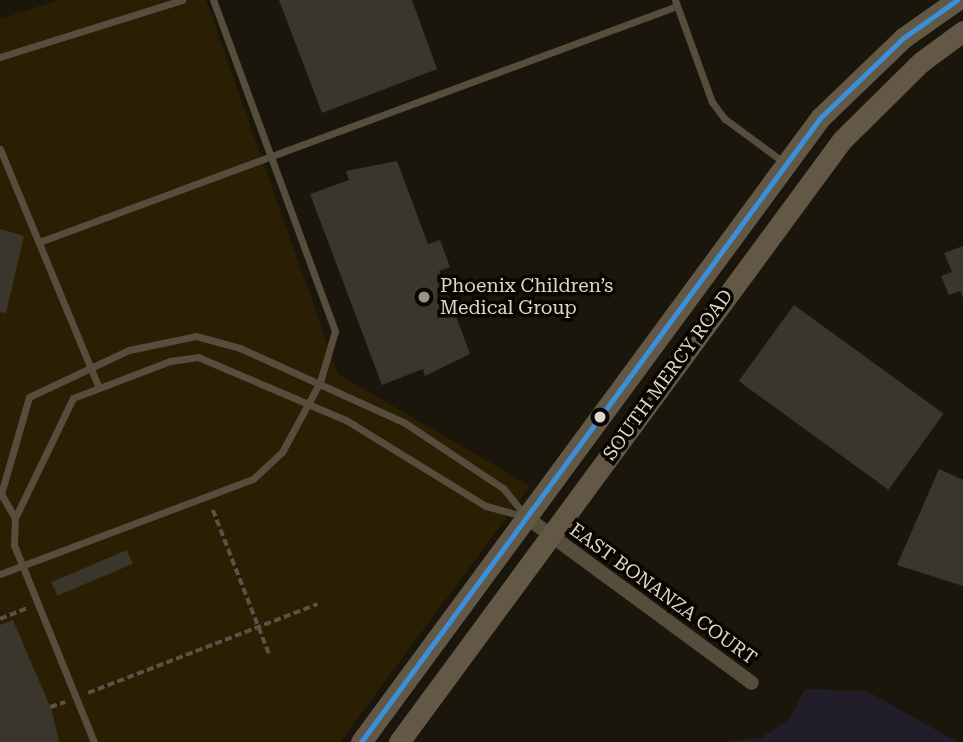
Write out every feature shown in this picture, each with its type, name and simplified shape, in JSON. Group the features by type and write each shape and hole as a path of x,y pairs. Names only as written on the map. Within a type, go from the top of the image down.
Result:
{"main road":[{"name":"SOUTH MERCY ROAD","path":"361,742 786,164 850,84 957,0"},
{"name":"SOUTH MERCY ROAD","path":"399,742 809,181 873,106 963,31"},
{"path":"786,164 809,181"}],"street":[{"name":"EAST BONANZA COURT","path":"526,517 752,683"}],"lane":[{"path":"0,57 181,0"},
{"path":"0,574 253,479 282,452 320,382 335,331 274,158 212,0"},
{"path":"43,241 274,158 676,3 712,102 725,120 786,164"},
{"path":"0,149 43,241 98,386"},
{"path":"94,742 21,566 15,519 1,494 29,397 91,365 196,336 320,382 405,423 503,488 526,517"},
{"path":"15,519 55,425 73,398 170,360 198,358 309,403 407,453 486,506 526,517"}],"path":[{"path":"213,510 269,654"},
{"path":"0,619 37,604"},
{"path":"50,708 317,604"}],"shaded area":[{"path":"59,0 206,0 338,374 530,486 340,742 0,742 0,19"},
{"path":"805,689 867,691 957,742 725,742 761,738 790,719"}],"building":[{"path":"279,0 412,0 437,69 322,113"},
{"path":"397,161 428,244 440,240 450,267 439,271 470,354 425,376 423,369 382,385 310,194 349,180 346,171"},
{"path":"0,229 24,236 6,313 0,312"},
{"path":"963,246 963,298 960,291 949,295 941,276 952,272 944,253"},
{"path":"794,305 944,414 888,490 739,381"},
{"path":"939,469 963,480 963,586 897,565"},
{"path":"127,550 133,564 57,596 52,582"},
{"path":"13,620 52,711 59,742 0,742 0,625"}],"transit line":[{"path":"361,742 820,118 903,38 957,0"}],"place":[{"name":"Phoenix Children’s Medical Group","path":"424,297"}]}
